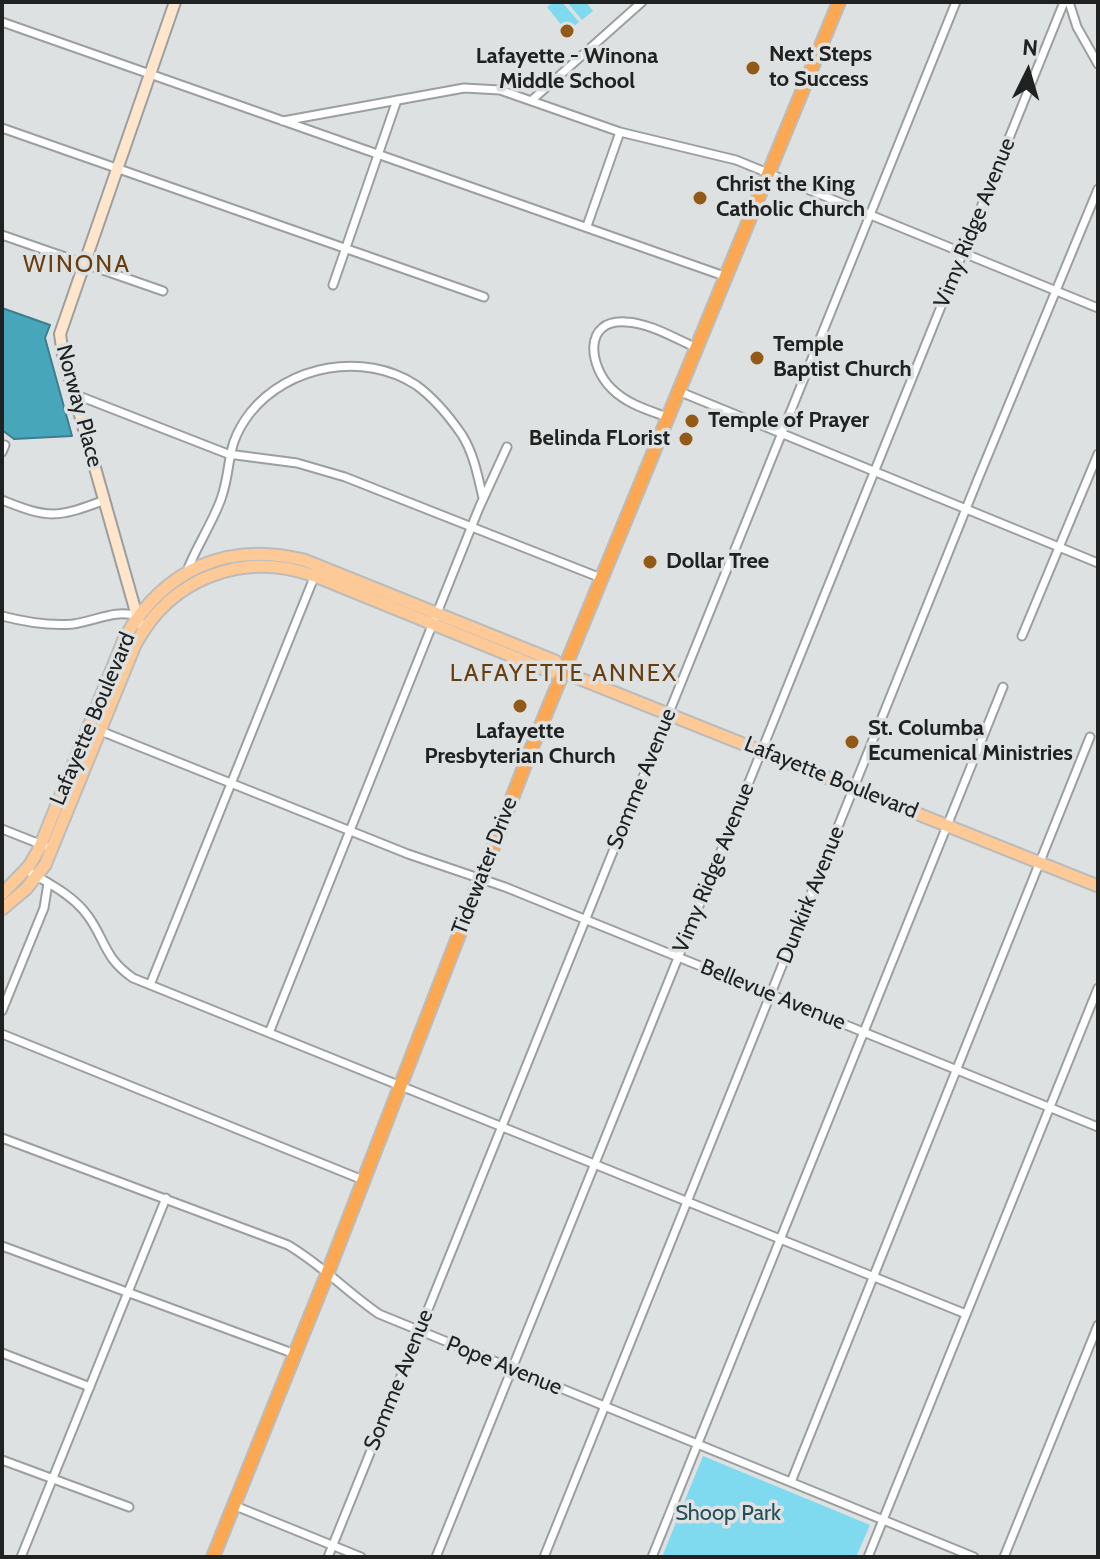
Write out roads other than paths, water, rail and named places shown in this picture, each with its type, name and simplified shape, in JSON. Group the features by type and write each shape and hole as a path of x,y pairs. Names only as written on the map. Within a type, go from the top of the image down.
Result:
{"highway":[{"name":"Tidewater Drive","path":"213,1557 328,1272 479,880 839,2"}],"main road":[{"name":"Lafayette Boulevard","path":"95,729 125,637 162,589 188,579 218,559 256,553 284,555 435,619 555,661 563,672 1098,886"},
{"name":"Lafayette Boulevard","path":"2,909 42,880 47,847 95,729 142,632 188,579"},
{"name":"Lafayette Boulevard","path":"2,894 47,847"}],"street":[{"name":"Norway Place","path":"142,632 63,355 60,334 175,2"},
{"path":"532,100 642,2"},
{"name":"Somme Avenue","path":"328,1557 956,2"},
{"path":"1066,2 1098,64"},
{"name":"Vimy Ridge Avenue","path":"436,1557 1066,2"},
{"path":"2,22 727,277"},
{"path":"283,121 475,87 500,90 620,132 719,154 1098,308"},
{"path":"333,285 397,100"},
{"path":"2,128 484,297"},
{"path":"587,226 620,132"},
{"name":"Dunkirk Avenue","path":"544,1557 1098,189"},
{"path":"2,235 163,291"},
{"path":"667,417 621,397 601,378 594,362 596,336 605,326 628,322 697,348"},
{"path":"188,579 222,495 228,454 249,414 288,382 336,366 388,372 416,386 447,415 468,446 483,499"},
{"path":"678,391 1098,563"},
{"path":"74,394 228,454 318,468 601,578"},
{"path":"269,1033 471,527 507,447"},
{"path":"1022,636 1098,454"},
{"path":"2,500 31,512 60,515 105,500"},
{"path":"150,985 317,571"},
{"path":"2,616 61,624 121,612 138,617"},
{"path":"652,1557 1003,687"},
{"name":"Bellevue Avenue","path":"95,729 351,832 586,919 1098,1127"},
{"path":"791,1482 1090,737"},
{"path":"2,829 47,847"},
{"path":"26,870 63,892 87,914 107,953 133,978 966,1314"},
{"path":"2,1011 44,908 42,880"},
{"path":"868,1557 1098,988"},
{"path":"2,1034 363,1180"},
{"name":"Pope Avenue","path":"2,1138 288,1245 328,1272 340,1286 379,1314 974,1557"},
{"path":"21,1557 166,1198"},
{"path":"2,1246 295,1354"},
{"path":"1004,1557 1098,1325"},
{"path":"2,1353 90,1387"},
{"path":"2,1460 129,1507"},
{"path":"233,1505 361,1557"}],"place":[{"name":"Lafayette - Winona Middle School","path":"567,31"},
{"name":"Next Steps to Success","path":"753,68"},
{"name":"Christ the King Catholic Church","path":"700,198"},
{"name":"Temple Baptist Church","path":"757,358"},
{"name":"Temple of Prayer","path":"692,421"},
{"name":"Belinda FLorist","path":"686,439"},
{"name":"Dollar Tree","path":"650,562"},
{"name":"Lafayette Presbyterian Church","path":"520,706"},
{"name":"St. Columba Ecumenical Ministries","path":"852,742"}],"district":[{"name":"WINONA","path":"77,265"},
{"name":"LAFAYETTE ANNEX","path":"564,674"}],"park label":[{"name":"Shoop Park","path":"728,1514"}]}
